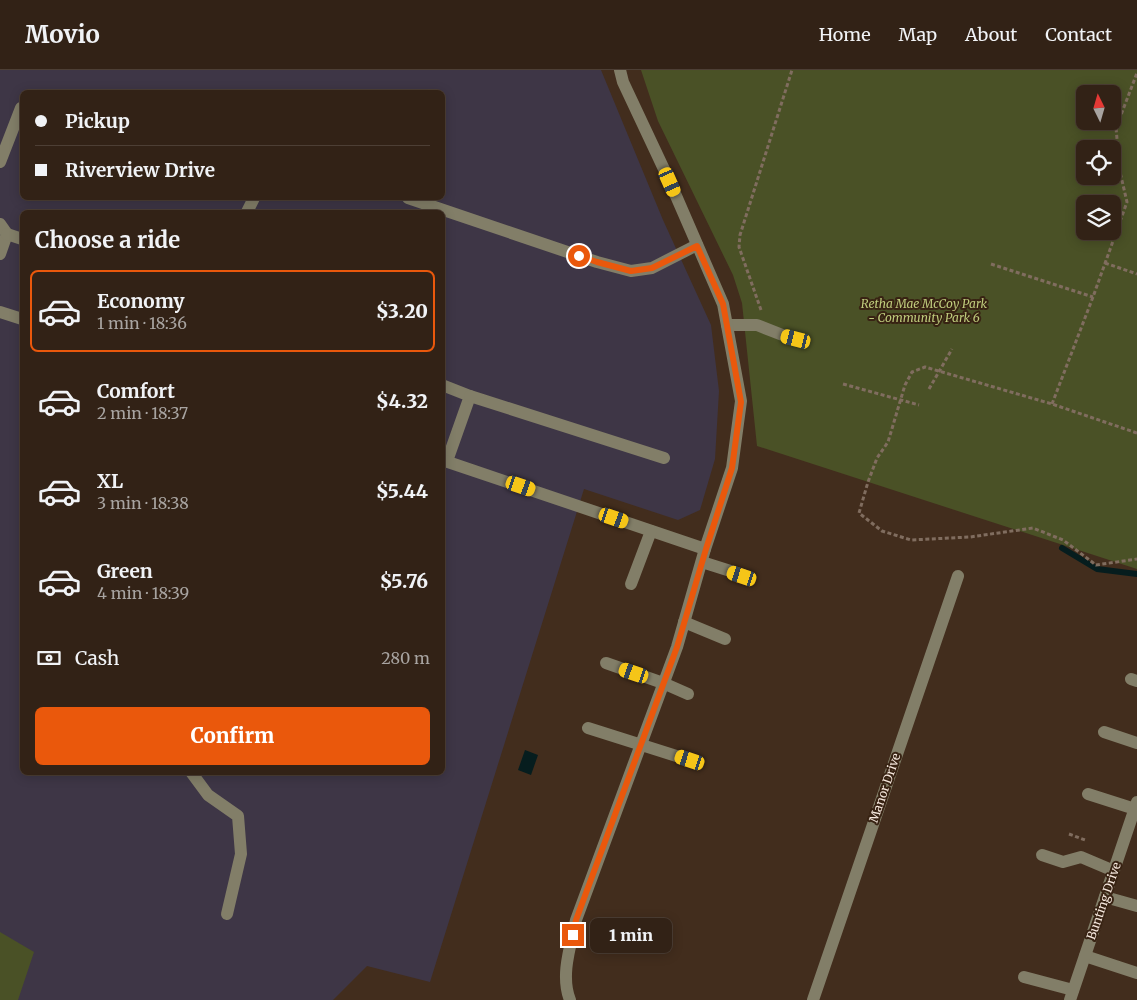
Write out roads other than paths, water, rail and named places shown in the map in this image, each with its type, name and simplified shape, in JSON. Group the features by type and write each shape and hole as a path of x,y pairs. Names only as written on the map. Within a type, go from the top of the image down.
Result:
{"street":[{"path":"570,1000 566,991 567,966 576,920 677,647 732,468 741,402 723,304 670,182 623,82 620,70"},
{"path":"0,162 20,111"},
{"path":"414,200 443,210"},
{"path":"445,211 597,262 631,271 652,268 697,246"},
{"path":"0,254 4,229 20,238"},
{"path":"0,312 20,318"},
{"path":"727,325 757,325 796,339"},
{"path":"445,386 470,396 664,458"},
{"path":"470,396 445,460 706,549"},
{"path":"631,584 651,531"},
{"path":"702,562 742,576"},
{"name":"Manor Drive","path":"813,1000 958,576"},
{"path":"684,622 725,638"},
{"path":"606,663 688,694"},
{"path":"588,728 690,760"},
{"path":"1104,732 1137,743"},
{"path":"193,775 208,796 238,816 240,854 227,914"},
{"path":"1088,794 1136,806"},
{"name":"Bunting Drive","path":"1072,995 1114,871 1132,836 1136,806"},
{"path":"1042,855 1063,862 1081,857 1114,871"},
{"path":"1105,897 1137,906"},
{"path":"1085,956 1137,973"},
{"path":"1024,977 1072,995"}],"water":[{"path":"525,750 538,755 531,775 518,770"}],"waterway":[{"path":"1062,548 1097,569 1137,574"}],"park label":[{"name":"Retha Mae McCoy Park - Community Park 6","path":"924,311"}]}
